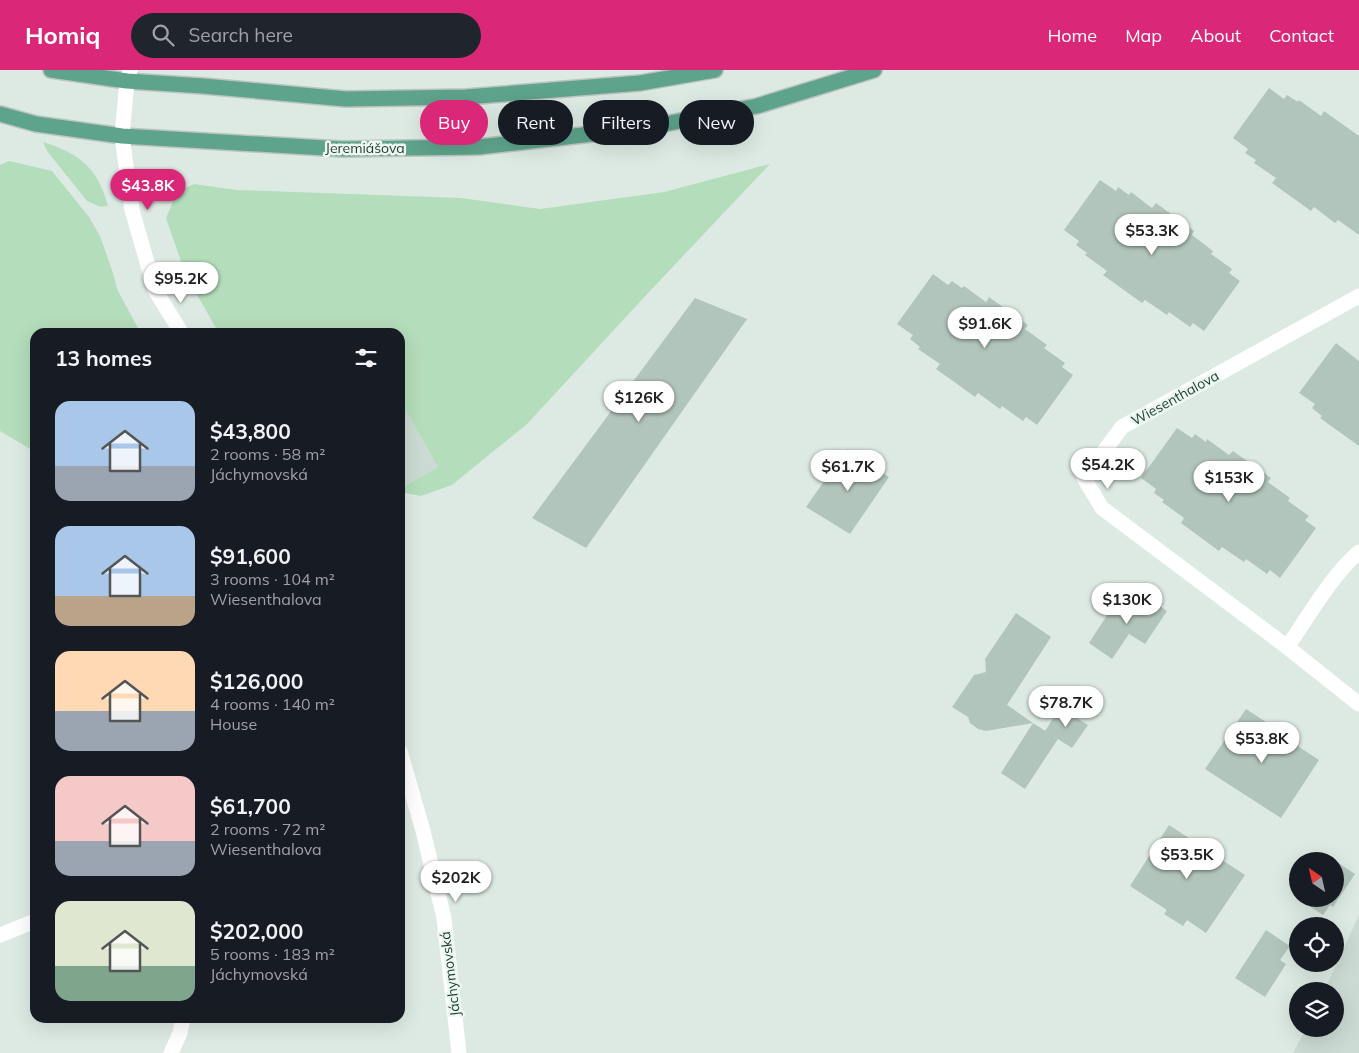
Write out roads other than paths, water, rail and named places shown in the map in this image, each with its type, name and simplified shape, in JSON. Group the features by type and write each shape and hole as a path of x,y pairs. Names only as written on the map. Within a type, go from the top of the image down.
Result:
{"main road":[{"path":"51,70 128,76 346,99 466,97 640,83 715,70"},
{"name":"Jeremiášova","path":"0,114 36,124 122,136 342,149 480,148 644,128 748,108 874,70"}],"street":[{"path":"128,76 122,136 132,210 155,290 179,328"},
{"name":"Wiesenthalova","path":"1359,296 1122,427 1084,478 1102,508 1287,647 1359,704"},
{"path":"1287,647 1335,578 1359,552"},
{"name":"Jáchymovská","path":"405,773 423,831 444,918 460,1053"},
{"path":"0,935 30,923"},
{"path":"171,1053 180,1033 182,1023"}]}
